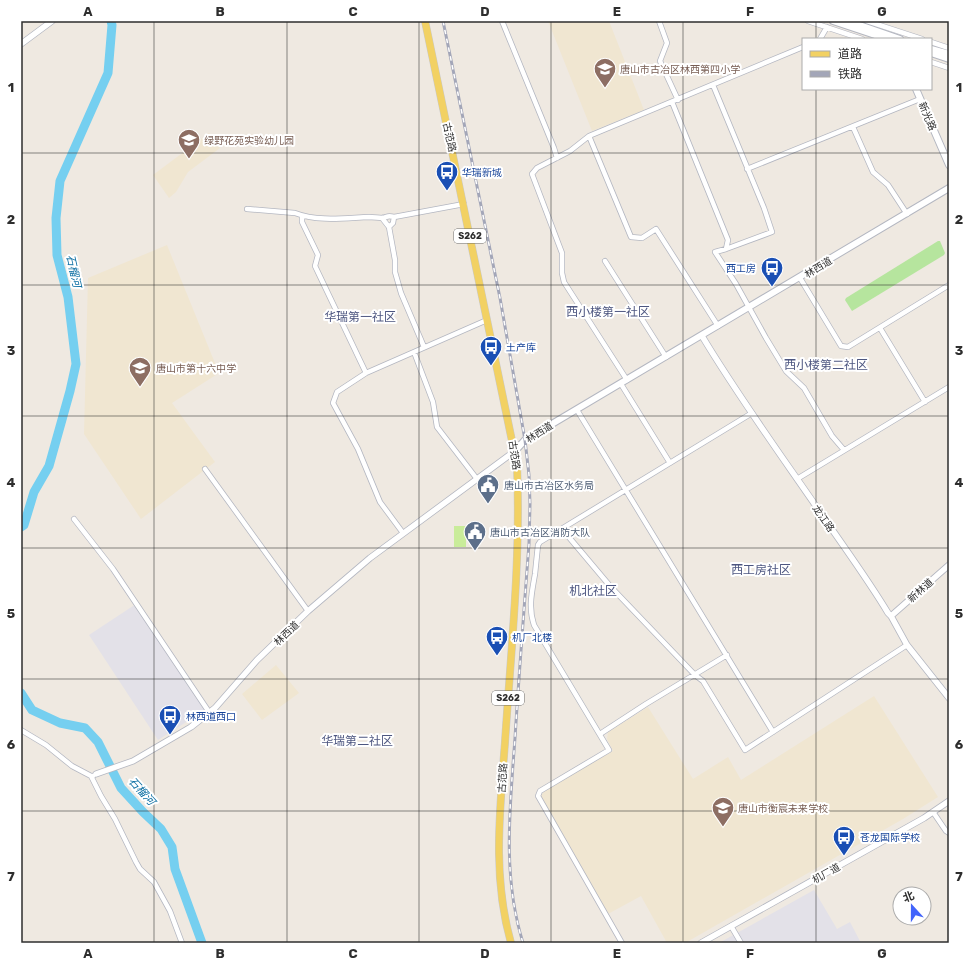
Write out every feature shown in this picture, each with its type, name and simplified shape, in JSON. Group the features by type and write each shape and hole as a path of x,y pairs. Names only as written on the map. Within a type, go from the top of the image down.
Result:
{"main road":[{"name":"古范路","path":"425,21 517,465 519,508 498,864 509,942"},
{"path":"833,21 884,38"},
{"path":"848,21 897,38"},
{"path":"932,49 949,54"},
{"path":"932,53 949,59"},
{"name":"新光路","path":"916,90 949,165"},
{"name":"林西道","path":"515,451 525,440 800,278 949,188"}],"street":[{"path":"21,44 52,21"},
{"path":"502,21 557,158"},
{"path":"659,21 667,43 660,61 678,100"},
{"path":"808,21 859,38"},
{"path":"867,21 919,38"},
{"path":"821,38 827,27"},
{"path":"932,42 949,48"},
{"path":"627,380 564,282 562,273 562,253 532,174 537,168 575,148 589,136 802,47"},
{"path":"932,62 949,68"},
{"path":"713,85 772,232 726,250 715,252 736,284 748,308 786,371 804,388 832,436 844,450"},
{"path":"747,169 920,99"},
{"path":"672,102 728,240 726,250"},
{"path":"853,127 872,172 888,185 907,214"},
{"path":"589,136 631,237 642,238 656,229 718,326"},
{"path":"247,208 295,213 302,216 326,219 382,218 464,204"},
{"path":"302,216 302,222 318,255 315,266 366,373"},
{"path":"389,227 394,217"},
{"path":"382,218 389,227 396,260 395,272 401,294 424,347"},
{"path":"605,261 666,357"},
{"path":"800,278 841,346 848,347 949,285"},
{"path":"403,533 380,502 358,450 333,403 338,392 366,373 487,320"},
{"path":"880,328 926,402"},
{"name":"龙江路","path":"702,336 752,413 868,581 891,616 907,645 948,696"},
{"path":"414,352 433,402 437,427 477,479"},
{"path":"621,384 670,463"},
{"path":"797,479 949,387"},
{"path":"577,410 773,732"},
{"path":"622,943 538,796 540,791 609,750 531,618 531,594 538,545 540,542 752,413"},
{"name":"林西道","path":"94,775 133,761 191,727 215,708 257,660 308,611 370,558 515,451"},
{"path":"206,469 308,611"},
{"path":"74,519 114,569 209,712"},
{"path":"562,529 610,586 703,681 745,750 907,645"},
{"name":"新林道","path":"891,616 949,565"},
{"path":"600,734 727,655"},
{"path":"21,730 46,745 72,766 94,775 101,796 115,819 136,862 140,869 154,882 170,911 182,943"},
{"name":"机厂道","path":"701,943 933,812 949,801"},
{"path":"933,812 949,833"},
{"path":"732,926 741,943"}],"shaded area":[{"name":"唐山市古冶区林西第四小学","path":"548,21 609,21 644,110 592,131"},
{"name":"绿野花苑实验幼儿园","path":"209,133 220,148 188,172 176,192 169,198 153,175"},
{"name":"唐山市第十六中学","path":"167,245 219,373 172,403 215,462 141,519 84,434 88,278"},
{"path":"136,604 205,710 158,740 89,635"},
{"path":"276,665 299,693 262,720 242,694"},
{"name":"唐山市衡宸未来学校","path":"874,696 938,797 903,819 685,943 667,943 641,896 608,914 541,796 545,789 613,751 607,739 608,732 648,707 693,779 728,757 741,780"},
{"path":"814,890 837,929 850,922 861,943 719,943"}],"green space":[{"path":"940,241 945,253 944,255 852,311 845,300 846,298"},
{"path":"454,526 466,526 466,547 454,547"}],"waterway":[{"name":"石榴河","path":"21,527 24,525 34,492 49,466 76,364 68,297 57,255 56,218 60,181 108,73 112,25 111,21"},
{"name":"石榴河","path":"21,693 32,710 60,723 85,728 98,742 121,788 161,829 172,847 175,869 202,943"}],"railway":[{"path":"443,21 500,298 525,440 529,475 529,544 511,790 509,841 512,892 516,918 523,943"}],"place":[{"name":"唐山市古冶区林西第四小学","path":"605,88"},
{"name":"绿野花苑实验幼儿园","path":"189,160"},
{"name":"华瑞新城","path":"447,192"},
{"name":"西工房","path":"772,288"},
{"name":"土产库","path":"491,366"},
{"name":"唐山市第十六中学","path":"140,388"},
{"name":"唐山市古冶区水务局","path":"488,504"},
{"name":"唐山市古冶区消防大队","path":"475,552"},
{"name":"机厂北楼","path":"497,656"},
{"name":"林西道西口","path":"170,736"},
{"name":"唐山市衡宸未来学校","path":"723,828"},
{"name":"苍龙国际学校","path":"844,856"}],"district":[{"name":"西小楼第一社区","path":"608,312"},
{"name":"华瑞第一社区","path":"360,317"},
{"name":"西小楼第二社区","path":"826,365"},
{"name":"西工房社区","path":"761,570"},
{"name":"机北社区","path":"593,591"},
{"name":"华瑞第二社区","path":"357,741"}]}
